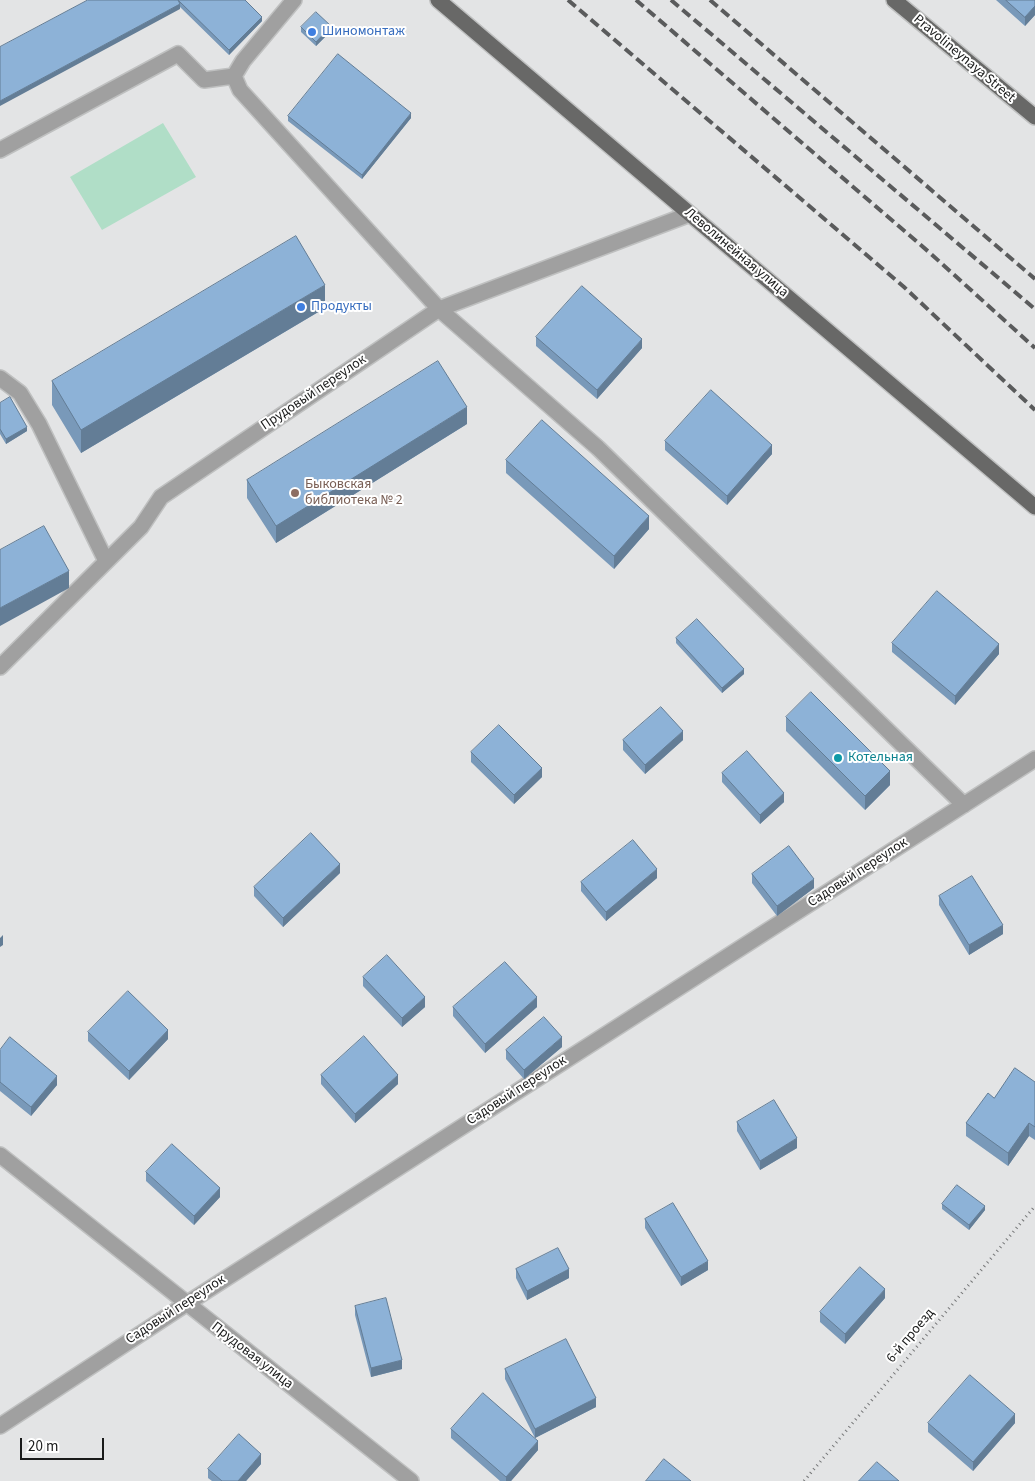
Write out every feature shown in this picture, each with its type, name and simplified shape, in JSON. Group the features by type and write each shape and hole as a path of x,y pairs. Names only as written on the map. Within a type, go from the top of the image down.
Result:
{"main road":[{"name":"Леволинейная улица","path":"438,0 1035,507"},
{"name":"Pravolineynaya Street","path":"894,0 1035,117"}],"street":[{"path":"234,76 243,61 294,0"},
{"path":"0,150 178,54 204,80 234,76"},
{"path":"234,76 240,90 439,309 598,448 964,805"},
{"name":"Прудовый переулок","path":"0,667 141,527 161,497 439,309 690,214"},
{"path":"0,378 20,393 39,424 106,561"},
{"name":"Садовый переулок","path":"0,1426 186,1304 1035,758"},
{"name":"Прудовая улица","path":"0,1155 411,1481"}],"path":[{"name":"6-й проезд","path":"804,1481 1035,1206"}],"green space":[{"path":"163,123 196,177 102,230 70,177"}],"building":[{"path":"88,0 178,0 180,4 0,101 0,47"},
{"path":"178,0 245,0 262,17 229,50"},
{"path":"1006,0 1035,0 1035,6 1025,17"},
{"path":"316,12 331,26 316,42 301,27"},
{"path":"338,54 411,113 362,175 288,116"},
{"path":"296,236 325,285 81,430 52,381"},
{"path":"582,286 642,339 597,390 536,337"},
{"path":"438,361 467,407 276,526 247,480"},
{"path":"711,390 772,445 727,496 665,441"},
{"path":"10,397 27,427 6,439 0,429 0,403"},
{"path":"542,420 649,516 614,556 506,460"},
{"path":"44,526 69,571 0,608 0,550"},
{"path":"937,591 999,644 955,696 892,643"},
{"path":"697,619 744,669 722,688 676,638"},
{"name":"Котельная","path":"811,692 890,771 865,796 786,717"},
{"path":"661,707 683,731 645,765 623,740"},
{"path":"499,725 542,768 514,795 471,752"},
{"path":"747,751 784,793 760,815 722,773"},
{"path":"311,833 340,864 283,918 254,887"},
{"path":"633,840 657,869 606,912 581,882"},
{"path":"789,846 814,879 777,906 752,874"},
{"path":"972,876 1003,925 969,945 939,896"},
{"path":"387,955 425,997 402,1018 363,977"},
{"path":"505,962 537,997 485,1044 453,1007"},
{"path":"128,991 168,1030 129,1071 88,1032"},
{"path":"544,1017 562,1037 524,1070 506,1050"},
{"path":"364,1036 398,1075 355,1114 321,1075"},
{"path":"10,1037 57,1076 31,1107 0,1082 0,1050"},
{"path":"1015,1068 1035,1082 1035,1127 1029,1123 1008,1153 966,1123 988,1093 994,1098"},
{"path":"774,1100 797,1138 760,1161 737,1122"},
{"path":"172,1144 220,1188 194,1216 146,1172"},
{"path":"957,1185 985,1206 969,1225 942,1204"},
{"path":"673,1203 708,1261 681,1277 645,1219"},
{"path":"558,1248 569,1269 527,1291 516,1269"},
{"path":"860,1267 885,1289 845,1334 820,1312"},
{"path":"386,1298 402,1360 371,1368 355,1306"},
{"path":"566,1339 596,1398 535,1429 505,1369"},
{"path":"970,1375 1015,1414 973,1462 928,1423"},
{"path":"483,1393 538,1441 506,1477 451,1429"},
{"path":"239,1434 261,1454 238,1481 222,1481 208,1469"},
{"path":"664,1459 691,1481 646,1481"},
{"path":"877,1462 899,1481 859,1481"}],"railway":[{"path":"568,0 904,287 1035,410"},
{"path":"636,0 930,253 1035,348"},
{"path":"671,0 1035,309"},
{"path":"710,0 1035,279"}],"place":[{"name":"Шиномонтаж","path":"312,32"},
{"name":"Продукты","path":"301,307"},
{"name":"Быковская библиотека № 2","path":"295,493"},
{"name":"Котельная","path":"838,758"}]}
